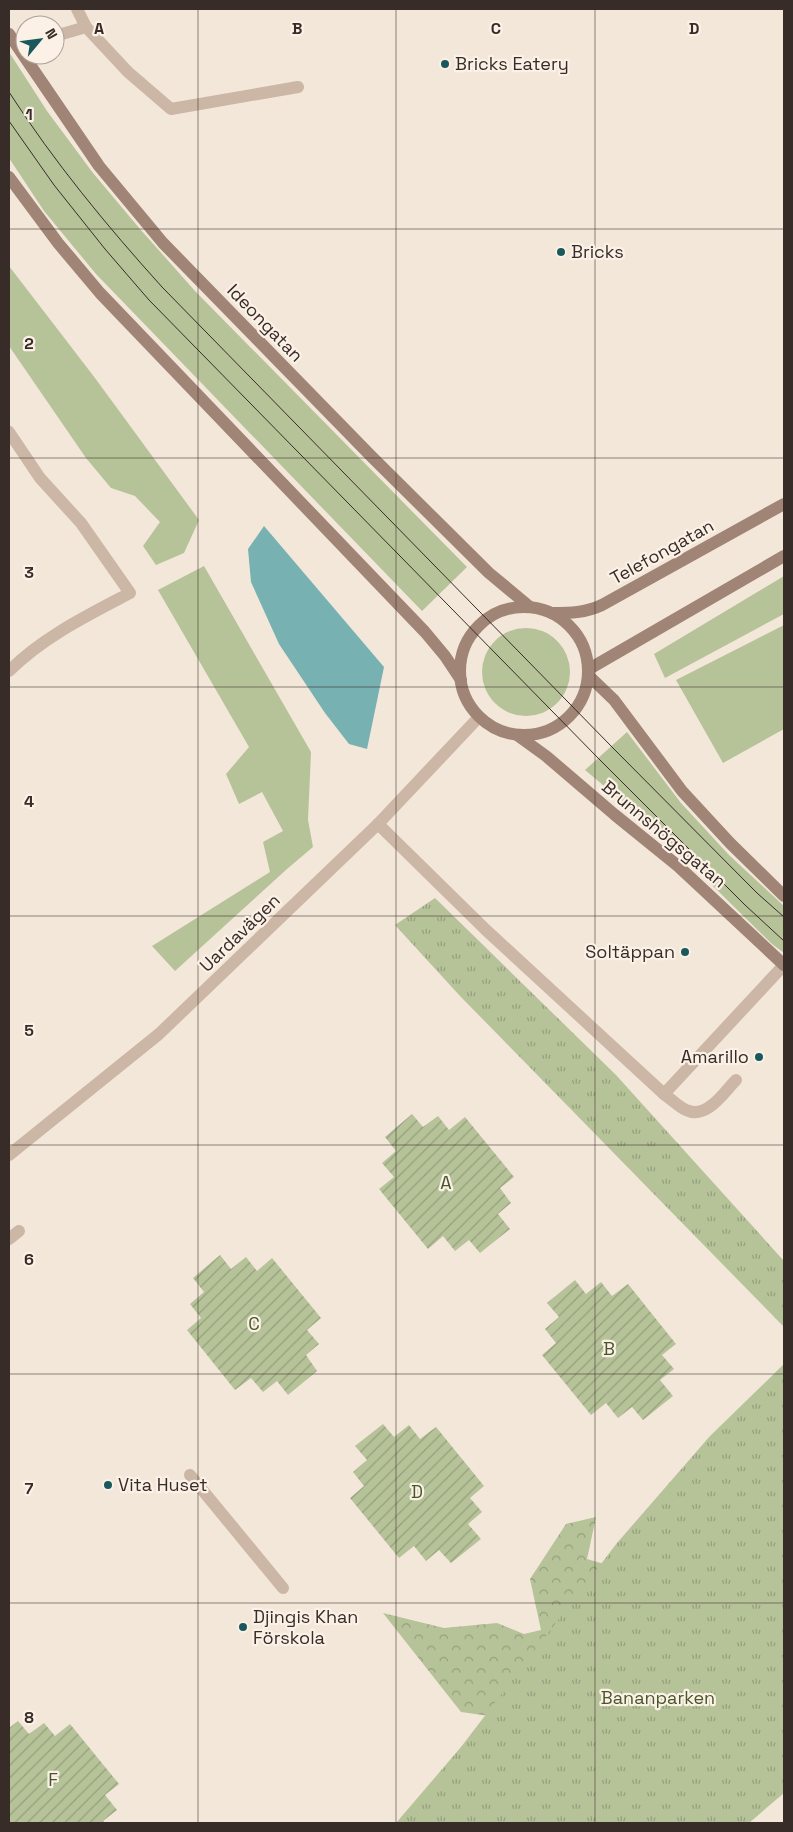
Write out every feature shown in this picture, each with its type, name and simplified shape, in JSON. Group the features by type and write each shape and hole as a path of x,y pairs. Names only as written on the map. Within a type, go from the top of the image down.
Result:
{"street":[{"path":"77,9 86,28 128,72 171,109 298,87"},
{"path":"65,33 86,28"},
{"name":"Ideongatan","path":"32,65 99,166 163,243 488,573 530,607"},
{"path":"9,177 58,243 100,293 425,632 445,656 461,680"},
{"path":"9,432 40,478 81,523 130,593 66,627 18,662 9,671"},
{"name":"Telefongatan","path":"552,613 578,613 602,605 784,504"},
{"path":"589,673 784,556"},
{"path":"516,607 530,607 552,613 561,618 577,634 586,654 589,673 581,702 573,713 553,729 538,734 517,735 503,732 480,718 466,698 459,667 465,647 473,631 490,617 503,610 516,607"},
{"name":"Brunnshögsgatan","path":"589,673 614,700 682,791 730,843 784,896"},
{"name":"Uardavägen","path":"9,1155 159,1034 378,824 480,718"},
{"name":"Brunnshögsgatan","path":"517,735 546,756 614,815 678,866 784,965"},
{"path":"378,824 486,930 664,1094 687,1111 699,1112 709,1108 736,1080"},
{"path":"664,1094 784,965"},
{"path":"9,1239 19,1231"},
{"path":"190,1475 283,1588"}],"green space":[{"path":"9,52 15,61 15,65 17,65 47,111 93,173 195,291 467,567 422,611 96,274 44,211 9,158"},
{"path":"9,266 95,378 199,520 184,553 156,565 143,546 160,522 135,496 111,488 86,458 9,346"},
{"path":"204,566 311,752 308,820 313,847 175,971 152,946 270,872 263,842 283,831 262,792 239,804 226,774 249,747 158,590"},
{"path":"784,576 784,614 665,678 654,654"},
{"path":"784,625 784,729 723,763 676,680"},
{"path":"526,628 543,631 551,635 563,647 567,655 570,672 567,689 563,697 551,709 543,713 526,716 509,713 501,709 489,697 485,689 482,672 485,655 489,647 501,635 509,631"},
{"path":"627,732 681,803 729,855 784,906 784,953 772,944 653,827 585,770"},
{"path":"435,898 616,1075 784,1261 784,1327 460,996 395,925"},
{"name":"A","path":"412,1114 423,1127 438,1116 449,1130 465,1117 514,1177 500,1188 511,1203 498,1214 510,1229 480,1253 469,1240 455,1251 443,1236 428,1249 379,1189 394,1177 382,1163 396,1151 385,1137"},
{"name":"C","path":"220,1255 231,1269 246,1257 257,1271 272,1258 321,1318 307,1330 319,1344 306,1355 317,1371 288,1395 277,1381 263,1392 251,1378 235,1390 187,1330 201,1318 190,1304 204,1292 193,1278"},
{"name":"B","path":"575,1280 586,1294 601,1282 612,1296 628,1284 676,1344 662,1355 674,1369 660,1380 673,1396 643,1420 632,1407 618,1418 606,1403 591,1415 542,1355 556,1343 545,1329 559,1317 547,1303"},
{"name":"Bananparken","path":"784,1364 784,1793 749,1823 396,1823 461,1747 617,1543 710,1436"},
{"name":"D","path":"383,1424 394,1437 409,1425 420,1439 436,1427 484,1486 470,1498 482,1512 468,1524 481,1539 451,1563 439,1550 426,1561 414,1546 399,1558 350,1498 364,1486 353,1472 367,1460 355,1446"},
{"path":"596,1517 587,1559 642,1575 514,1823 497,1717 461,1712 383,1613 444,1628 497,1623 524,1634 541,1630 530,1579 566,1524"},
{"name":"F","path":"18,1721 29,1734 44,1723 55,1736 70,1724 119,1784 105,1795 117,1810 103,1821 105,1823 9,1823 9,1728"}],"water":[{"path":"264,526 384,667 367,749 349,744 325,713 279,644 251,582 248,549"}],"tram line":[{"path":"9,92 44,143 82,193 162,287 612,747 757,893 784,917"},
{"path":"9,121 54,185 149,300 600,760 745,905 784,941"}],"place":[{"name":"Bricks Eatery","path":"445,64"},
{"name":"Bricks","path":"561,252"},
{"name":"Soltäppan","path":"685,952"},
{"name":"Amarillo","path":"759,1057"},
{"name":"Vita Huset","path":"108,1485"},
{"name":"Djingis Khan Förskola","path":"243,1627"}]}
